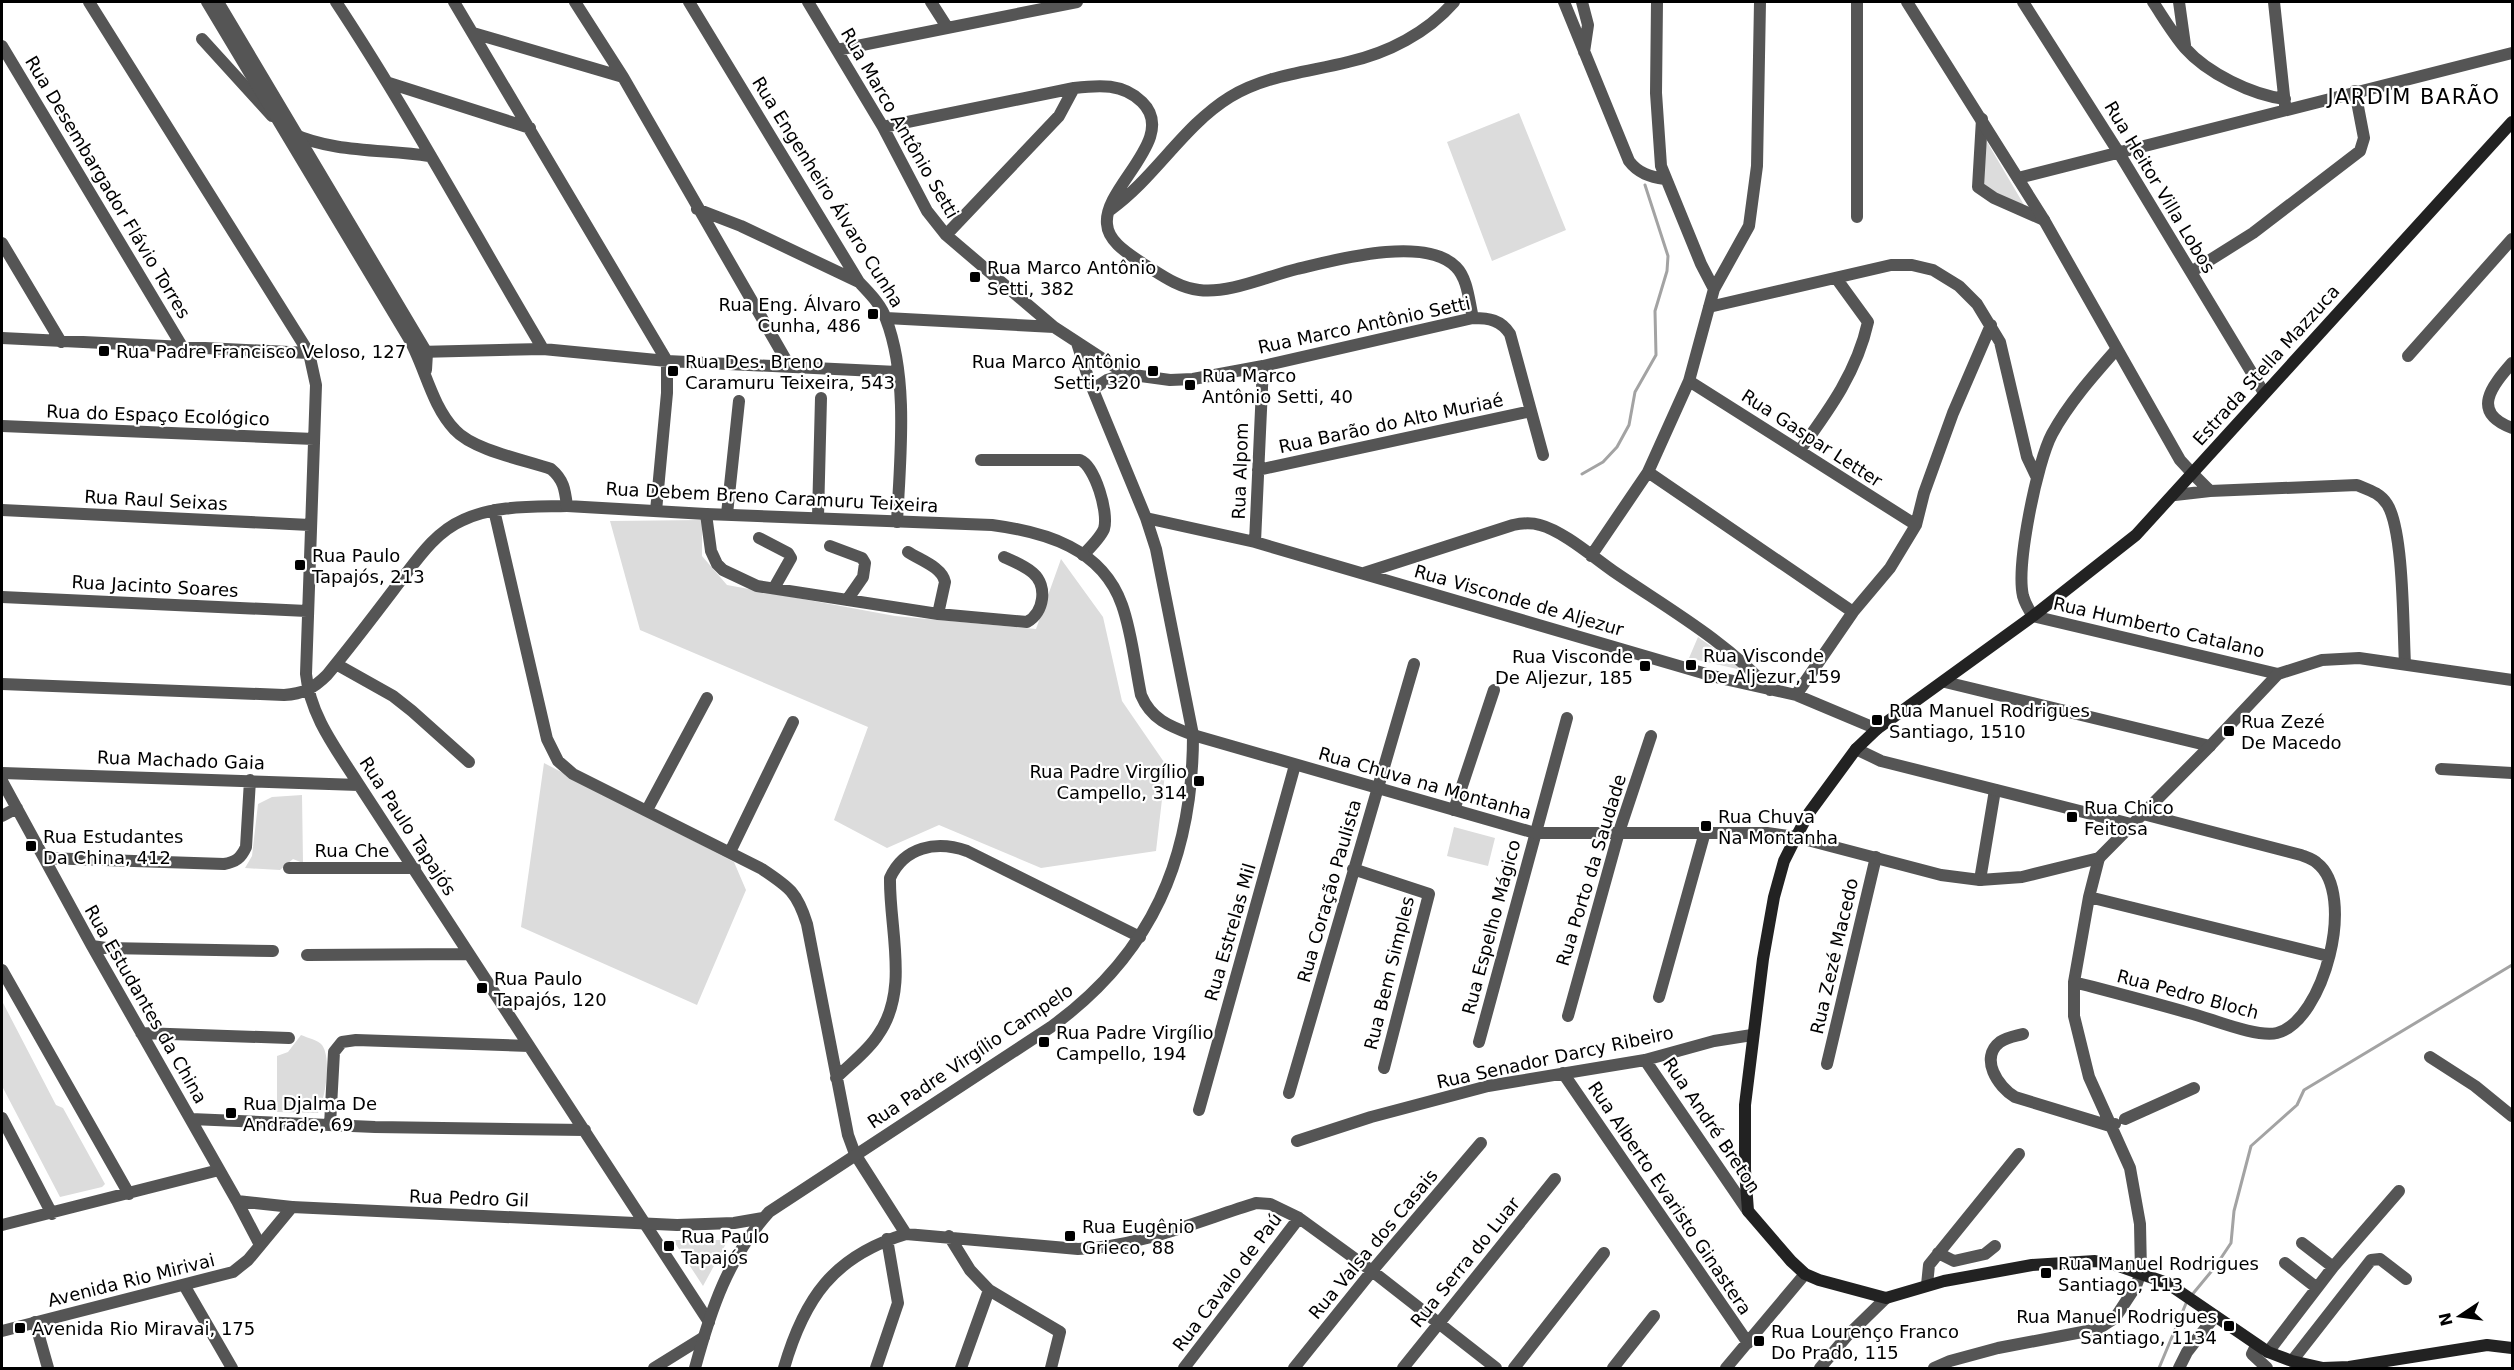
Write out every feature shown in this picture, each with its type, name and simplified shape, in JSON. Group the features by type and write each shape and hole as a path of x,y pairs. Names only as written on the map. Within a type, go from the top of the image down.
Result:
{"main road":[{"name":"Estrada Stella Mazzuca","path":"1748,1211 1744,1105 1752,1035 1774,897 1784,861 1809,813 1856,749 1878,729 2033,616 2136,535 2175,495 2264,393 2512,122"},
{"path":"1748,1211 1770,1239 1805,1274 1886,1298 1927,1285 1990,1273 2068,1261 2095,1261 2141,1272 2167,1283 2256,1346 2292,1361 2323,1368 2349,1367 2487,1345 2512,1348"}],"street":[{"path":"89,2 309,353"},
{"path":"207,2 422,353"},
{"path":"218,2 300,137 422,353 426,374 439,406 455,431 485,447 551,469 559,476 565,487 567,506"},
{"path":"336,2 389,83 429,156 543,349"},
{"path":"454,2 667,361 667,393 656,511"},
{"path":"575,2 623,77 790,367"},
{"name":"Rua Engenheiro Álvaro Cunha","path":"689,2 859,282 877,302 886,318 897,372 902,413 897,522"},
{"name":"Rua Marco Antônio Setti","path":"808,2 883,127 927,211 945,235 1054,327 1126,374 1170,380 1193,380 1473,318 1494,320 1504,326 1510,334 1543,455"},
{"path":"931,2 947,27"},
{"path":"837,50 1077,2"},
{"path":"1108,217 1209,112 1231,96 1257,83 1350,62 1395,46 1422,31 1454,2"},
{"path":"1564,2 1629,161 1633,167 1647,176 1665,179"},
{"path":"1582,2 1588,25 1584,53"},
{"path":"1657,2 1659,147 1665,179 1714,289"},
{"path":"1591,556 1647,472 1689,381 1714,289 1749,226 1754,204 1757,166 1760,2"},
{"path":"1857,2 1857,216"},
{"path":"1907,2 2044,220 2180,460 2210,491"},
{"name":"Rua Heitor Villa Lobos","path":"2023,2 2119,153 2264,393"},
{"path":"2152,2 2185,48 2197,60 2249,90 2285,104"},
{"path":"2179,2 2185,48"},
{"path":"2274,2 2285,104"},
{"path":"473,33 623,77"},
{"path":"202,39 284,129 300,137 351,148 429,156"},
{"name":"Rua Desembargador Flávio Torres","path":"2,46 183,348"},
{"path":"2018,178 2119,153 2285,104 2355,91 2512,52"},
{"path":"389,83 530,128"},
{"path":"883,127 1074,88 1104,86 1125,89 1144,103 1153,120 1153,128 1146,146 1108,217 1110,235 1128,253 1183,287 1201,290 1242,284 1359,256 1397,251 1428,253 1445,259 1456,267 1467,290 1473,318"},
{"path":"945,235 1059,116 1074,88"},
{"path":"2191,272 2253,233 2360,151 2364,138 2355,91"},
{"path":"1982,118 1978,187 1994,198 2044,220"},
{"path":"697,209 741,226 859,282"},
{"path":"2408,357 2512,239"},
{"path":"2,243 61,342"},
{"path":"1709,307 1891,265 1912,265 1934,270 1959,286 1977,304 1991,325 2005,357 2027,457 2037,478"},
{"path":"1800,450 1848,381 1868,322 1836,278"},
{"path":"886,318 1054,327"},
{"path":"1796,695 1853,612 1890,568 1916,525 1924,492 1991,325"},
{"path":"2,339 309,353"},
{"name":"Rua Padre Virgílio Campelo","path":"763,1218 777,1206 1067,1015 1090,996 1126,958 1140,937 1158,905 1176,861 1190,794 1193,735 1156,549 1077,343"},
{"path":"422,353 543,349 667,361 897,372"},
{"path":"2033,616 2024,598 2022,584 2037,478 2052,435 2063,416 2085,385 2116,350"},
{"name":"Rua Paulo Tapajós","path":"309,353 315,376 307,611 308,691 322,725 709,1322"},
{"path":"2512,363 2494,384 2488,398 2491,413 2499,421 2512,428"},
{"name":"Rua Alpom","path":"1255,542 1263,366"},
{"path":"1093,389 1107,380 1126,374"},
{"name":"Rua Gaspar Letter","path":"1689,381 1916,525"},
{"path":"818,517 821,399"},
{"path":"727,514 739,401"},
{"name":"Rua Barão do Alto Muriaé","path":"1258,470 1531,411"},
{"name":"Rua do Espaço Ecológico","path":"2,426 314,440"},
{"path":"981,460 1080,460 1089,466 1099,492 1105,520 1104,529 1083,555"},
{"path":"1647,472 1853,612"},
{"path":"2175,495 2210,491 2357,485 2375,492 2387,504 2393,517 2397,537 2405,664"},
{"name":"Rua Debem Breno Caramuru Teixeira","path":"308,691 318,684 336,664 436,537 464,519 494,510 567,506 992,525 1028,530 1054,538 1083,555 1107,576 1123,606 1141,695 1146,707 1164,723 1193,735"},
{"name":"Rua Raul Seixas","path":"2,510 310,525"},
{"path":"494,510 547,739 558,761 573,774 730,852 786,885 800,901 807,924 848,1136 855,1154 906,1234"},
{"path":"706,514 711,551 717,564 723,570 757,586 938,614 1027,622 1033,619 1039,610 1042,598 1040,583 1032,571 1004,557"},
{"name":"Rua Visconde de Aljezur","path":"1146,518 1255,542 1709,675 1796,695 1878,729"},
{"path":"1364,573 1513,525 1527,522 1541,525 1555,532 1724,646 1746,664 1770,690"},
{"path":"759,538 788,553 791,558 774,588"},
{"path":"830,546 862,558 866,568 863,577 847,600"},
{"path":"908,552 938,570 944,577 938,614"},
{"path":"863,577 870,603"},
{"name":"Rua Jacinto Soares","path":"2,597 307,611"},
{"name":"Rua Humberto Catalano","path":"2033,616 2278,674"},
{"path":"1935,1368 1968,1355 2098,1329 2110,1324 2125,1306 2141,1272 2140,1224 2136,1195 2118,1122 2089,1077 2074,1016 2074,982 2088,897 2099,858 2278,674 2322,660 2340,657 2376,659 2512,680"},
{"path":"336,664 360,676 412,711 469,762"},
{"name":"Rua Coração Paulista","path":"1289,1093 1414,664"},
{"path":"1945,682 2210,746"},
{"path":"2,684 284,695 308,691"},
{"path":"1454,810 1494,690"},
{"path":"647,810 707,698"},
{"name":"Rua Espelho Mágico","path":"1479,1042 1567,718"},
{"path":"730,852 793,722"},
{"name":"Rua Chuva na Montanha","path":"1193,735 1535,833 1706,832 1767,833 1796,837"},
{"name":"Rua Porto da Saudade","path":"1568,1016 1619,832 1651,736"},
{"path":"1856,749 1881,761 2131,824"},
{"name":"Rua Estrelas Mil","path":"1199,1110 1295,765"},
{"path":"2441,769 2512,772"},
{"name":"Rua Machado Gaia","path":"2,773 359,785"},
{"path":"44,858 224,864 234,862 242,857 246,847 250,780"},
{"name":"Rua Estudantes da China","path":"2,781 260,1245"},
{"path":"1980,879 1995,790"},
{"path":"2,816 17,808"},
{"name":"Rua Pedro Bloch","path":"2074,982 2215,1022 2274,1034 2295,1023 2318,993 2336,924 2336,905 2333,890 2317,863 2301,855 2143,814"},
{"path":"1659,997 1706,832"},
{"name":"Rua Zezé Macedo","path":"1796,837 1941,875 1980,879 2022,877 2099,858"},
{"path":"837,1078 877,1037 888,1020 895,999 890,878 899,862 915,851 927,846 967,850 1140,937"},
{"name":"Rua Zezé Macedo","path":"1827,1064 1876,857"},
{"name":"Rua Che","path":"289,868 415,868"},
{"name":"Rua Bem Simples","path":"1353,869 1429,894 1384,1068"},
{"path":"2088,897 2328,956"},
{"path":"92,945 106,948 273,951"},
{"path":"306,954 469,954"},
{"path":"2,970 129,1194"},
{"path":"141,1033 290,1038"},
{"path":"2023,1034 2005,1039 1993,1051 1991,1059 1998,1084 2014,1097 2118,1122 2194,1088"},
{"name":"Rua Senador Darcy Ribeiro","path":"1297,1141 1371,1117 1488,1086 1645,1060 1714,1041 1752,1035"},
{"path":"330,1125 334,1052 342,1042 356,1040 529,1046"},
{"path":"2430,1057 2475,1086 2512,1116"},
{"name":"Rua André Breton","path":"1645,1060 1748,1211"},
{"name":"Rua Alberto Evaristo Ginastera","path":"1563,1073 1748,1343"},
{"path":"2,1118 52,1214"},
{"path":"191,1119 330,1125 585,1130"},
{"name":"Rua Valsa dos Casais","path":"1294,1368 1372,1271 1481,1143"},
{"path":"1927,1285 1929,1265 1938,1252 2019,1154"},
{"path":"2,1225 219,1170"},
{"name":"Rua Serra do Luar","path":"1403,1368 1555,1179"},
{"path":"2268,1352 2333,1267 2399,1191"},
{"name":"Rua Pedro Gil","path":"237,1201 292,1207 645,1223 708,1224 763,1218"},
{"path":"784,1368 805,1310 821,1286 848,1263 887,1239 906,1234 1078,1249 1101,1248 1124,1244 1256,1203 1270,1204 1299,1218 1372,1271 1496,1368"},
{"path":"260,1245 292,1207"},
{"path":"695,1368 717,1294 735,1259 763,1218"},
{"name":"Rua Cavalo de Paú","path":"1184,1368 1299,1218"},
{"path":"949,1236 970,1270 989,1290 1060,1332 1051,1368"},
{"path":"876,1368 898,1303 887,1239"},
{"path":"2302,1243 2333,1267"},
{"name":"Avenida Rio Mirivai","path":"2,1331 233,1272 248,1260 260,1245"},
{"path":"1938,1252 1954,1261 1985,1254 1995,1246"},
{"path":"1514,1368 1604,1253"},
{"path":"2292,1361 2371,1260 2379,1259 2406,1279"},
{"path":"2285,1263 2317,1288"},
{"path":"1726,1368 1805,1274"},
{"path":"184,1285 232,1368"},
{"path":"961,1368 989,1290"},
{"path":"1820,1368 1886,1298"},
{"path":"2179,1368 2210,1312"},
{"path":"1613,1368 1654,1316"},
{"path":"35,1322 48,1368"},
{"path":"654,1368 704,1337"},
{"path":"2256,1346 2252,1354 2267,1368"}],"shaded area":[{"path":"1519,113 1566,230 1492,261 1447,142"},
{"path":"1983,135 2027,210 1986,189 1982,184"},
{"path":"702,520 702,556 727,585 895,616 1036,629 1061,559 1103,617 1122,701 1166,765 1156,851 1041,868 939,825 887,848 834,820 868,727 640,630 610,521"},
{"path":"1698,637 1746,671 1689,658"},
{"path":"544,763 734,862 746,890 697,1005 521,927"},
{"path":"302,795 303,863 293,859 280,870 245,868 252,856 258,804 272,797"},
{"path":"1454,827 1495,838 1488,866 1447,856"},
{"path":"2,1001 56,1105 63,1108 105,1184 102,1187 60,1197 2,1086"},
{"path":"301,1035 320,1043 325,1051 327,1069 321,1107 318,1113 277,1112 277,1056 288,1052"},
{"path":"673,1240 728,1240 703,1286"}],"waterway":[{"path":"1582,474 1603,462 1617,447 1629,425 1635,392 1656,355 1655,311 1667,271 1668,256 1645,185"},
{"path":"2191,1296 2231,1243 2234,1211 2251,1146 2297,1105 2304,1090 2512,965"},
{"path":"2159,1368 2187,1301"}],"place":[{"name":"Rua Marco Antônio Setti, 382","path":"975,277"},
{"name":"Rua Eng. Álvaro Cunha, 486","path":"873,314"},
{"name":"Rua Padre Francisco Veloso, 127","path":"104,351"},
{"name":"Rua Des. Breno Caramuru Teixeira, 543","path":"673,371"},
{"name":"Rua Marco Antônio Setti, 320","path":"1153,371"},
{"name":"Rua Marco Antônio Setti, 40","path":"1190,385"},
{"name":"Rua Paulo Tapajós, 213","path":"300,565"},
{"name":"Rua Visconde De Aljezur, 159","path":"1691,665"},
{"name":"Rua Visconde De Aljezur, 185","path":"1645,666"},
{"name":"Rua Manuel Rodrigues Santiago, 1510","path":"1877,720"},
{"name":"Rua Zezé De Macedo","path":"2229,731"},
{"name":"Rua Padre Virgílio Campello, 314","path":"1199,781"},
{"name":"Rua Chico Feitosa","path":"2072,817"},
{"name":"Rua Chuva Na Montanha","path":"1706,826"},
{"name":"Rua Estudantes Da China, 412","path":"31,846"},
{"name":"Rua Paulo Tapajós, 120","path":"482,988"},
{"name":"Rua Padre Virgílio Campello, 194","path":"1044,1042"},
{"name":"Rua Djalma De Andrade, 69","path":"231,1113"},
{"name":"Rua Eugênio Grieco, 88","path":"1070,1236"},
{"name":"Rua Paulo Tapajós","path":"669,1246"},
{"name":"Rua Manuel Rodrigues Santiago, 113","path":"2046,1273"},
{"name":"Rua Manuel Rodrigues Santiago, 1134","path":"2229,1326"},
{"name":"Avenida Rio Miravai, 175","path":"20,1328"},
{"name":"Rua Lourenço Franco Do Prado, 115","path":"1759,1341"}],"district":[{"name":"JARDIM BARÃO","path":"2414,97"}]}
